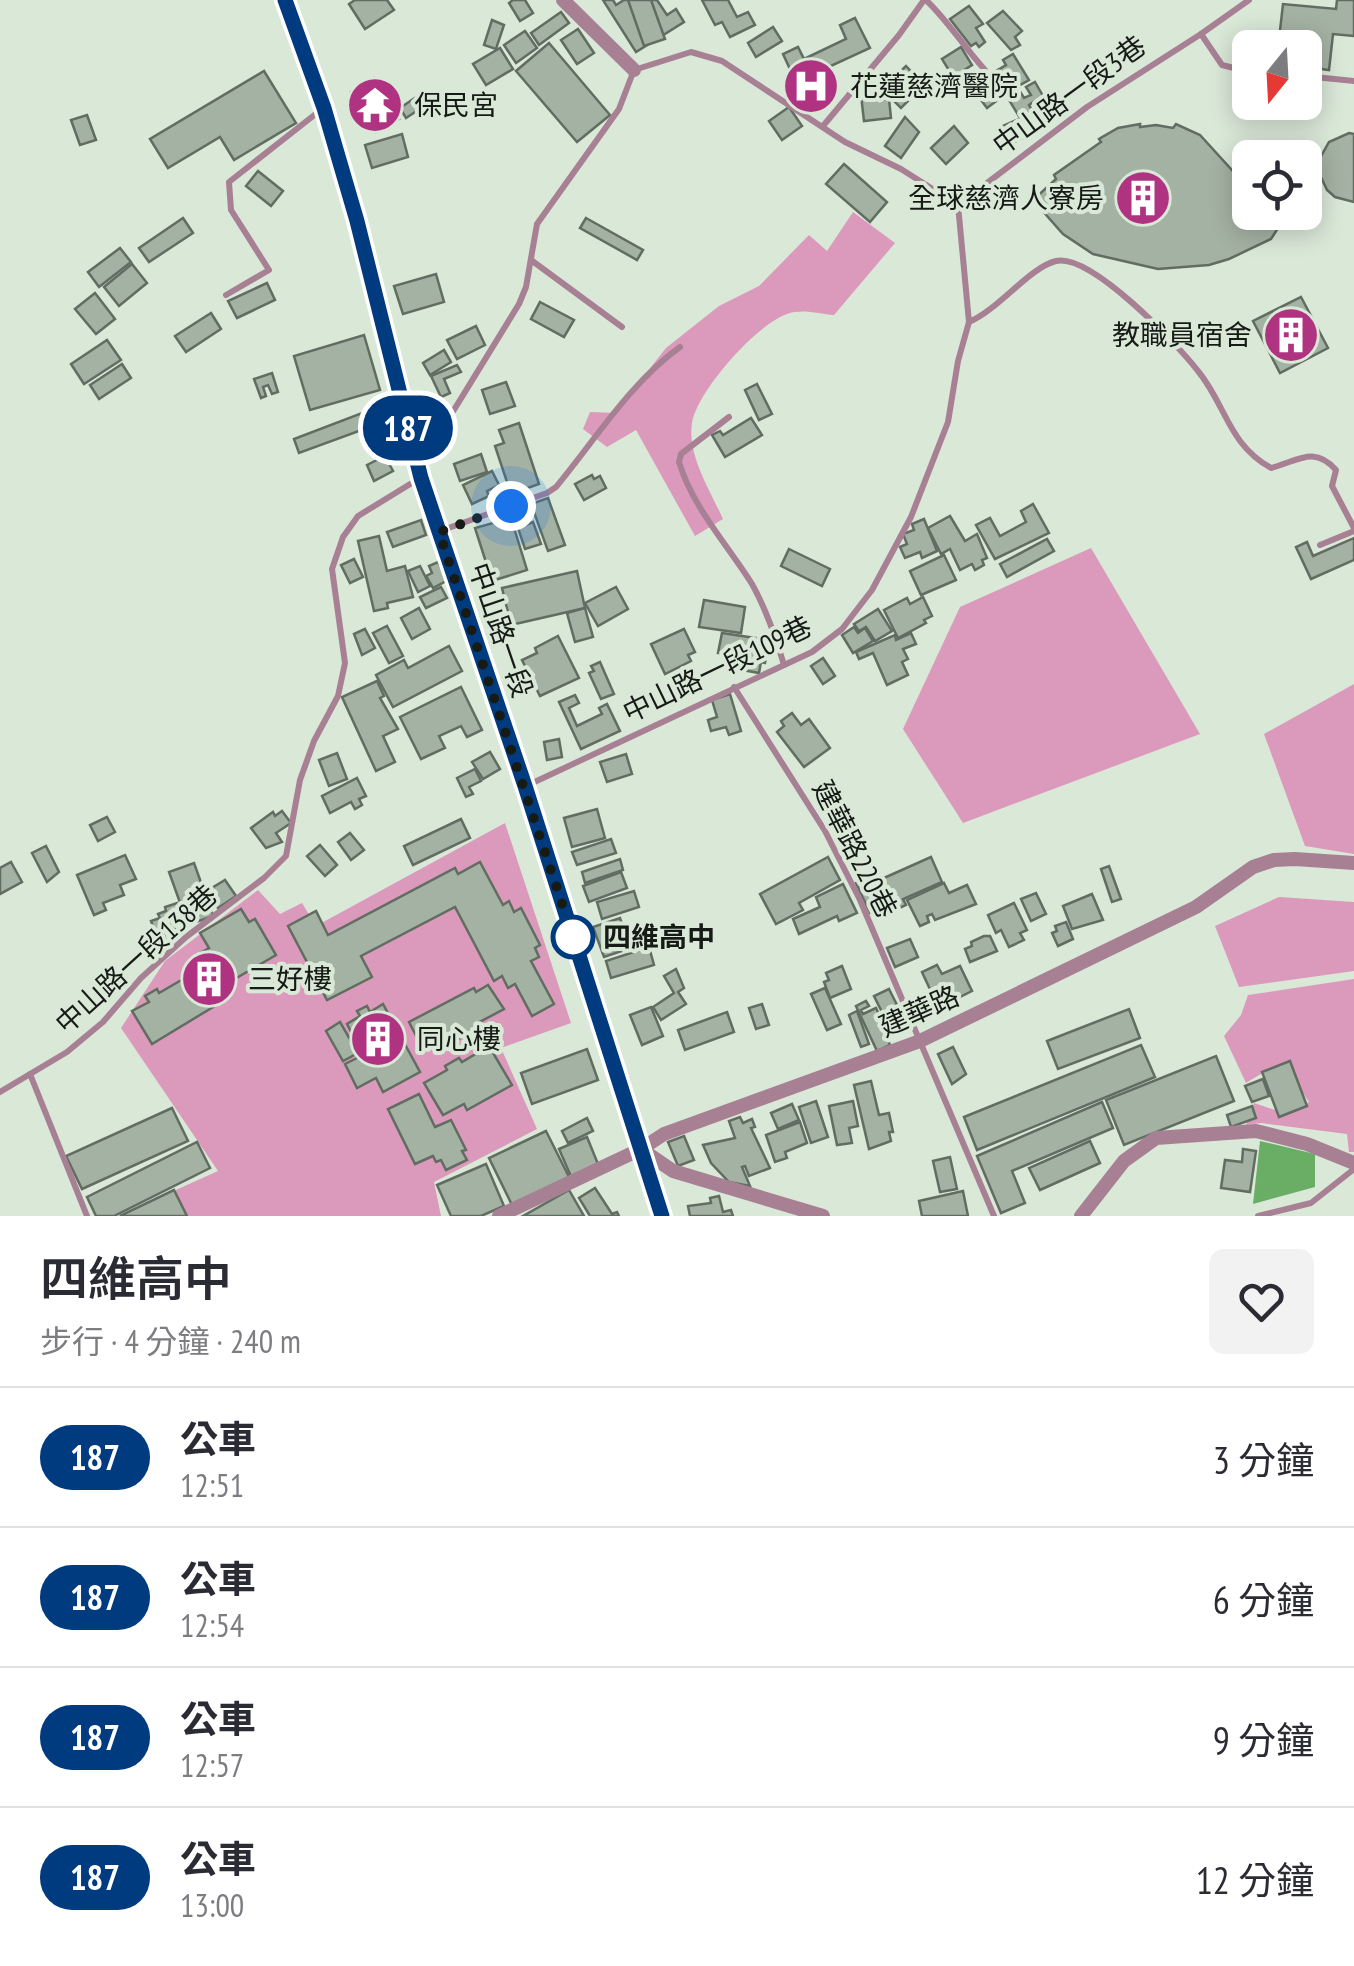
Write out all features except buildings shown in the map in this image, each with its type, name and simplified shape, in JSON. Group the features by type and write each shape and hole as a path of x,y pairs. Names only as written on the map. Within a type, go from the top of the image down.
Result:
{"street":[{"name":"中山路一段","path":"285,0 324,108 357,221 421,478 525,786 662,1216"},
{"path":"563,0 634,70"},
{"name":"建華路","path":"499,1216 641,1150 664,1134 920,1041 1196,907 1254,867 1295,859 1354,863"},
{"path":"1082,1216 1124,1162 1156,1138 1256,1132 1307,1144 1354,1166"},
{"path":"641,1150 673,1171 824,1216"}],"lane":[{"path":"823,126 925,0 948,20 984,70"},
{"name":"中山路一段3巷","path":"958,205 1096,100 1250,0"},
{"path":"1201,34 1222,65 1232,68"},
{"path":"411,442 435,438 441,431 519,304 538,224 618,108 634,70 691,52 722,61 845,142 901,168 958,205"},
{"path":"1322,78 1354,81"},
{"path":"226,295 269,270 231,210 229,182 324,108"},
{"name":"中山路一段109巷","path":"525,786 812,652 842,629 872,590 911,517 948,422 969,322 958,205"},
{"path":"969,322 984,316 1050,262 1066,259 1089,270 1125,297 1201,374 1228,426 1257,460 1271,468 1312,455 1326,458 1336,470 1332,486 1354,530 1320,545"},
{"path":"532,260 622,326"},
{"path":"439,532 556,488 641,382 680,347"},
{"path":"730,417 681,454 679,462 710,526 752,585 784,665"},
{"name":"中山路一段138巷","path":"0,1092 67,1052 103,1022 140,978 174,947 264,878 286,856 300,780 314,740 338,696 345,663 332,570 344,538 358,516 421,478"},
{"name":"建華路220巷","path":"734,687 825,830 860,900 994,1216"},
{"path":"30,1074 86,1216"},
{"path":"1258,1216 1311,1203 1354,1166"}],"shaded area":[{"path":"853,212 895,243 834,315 795,312 782,316 749,340 718,375 696,409 693,447 723,519 695,536 636,430 607,447 583,429 590,412 615,413 666,348 719,306 759,286 809,235 827,251"},
{"path":"1091,548 1200,734 963,823 903,729 960,607"},
{"path":"1354,684 1354,854 1305,846 1264,734"},
{"name":"四維高中","path":"505,823 571,1023 501,1048 537,1129 434,1182 441,1216 118,1216 218,1171 121,1028 165,961 258,890 280,914 302,903 316,926"},
{"path":"1279,897 1354,902 1354,971 1239,987 1215,926"},
{"path":"1354,979 1354,1152 1349,1152 1347,1134 1261,1123 1246,1125 1254,1103 1287,1114 1309,1102 1289,1072 1264,1072 1246,1083 1224,1036 1241,1015 1248,995"},
{"path":"1260,1141 1315,1154 1315,1187 1253,1204"}],"bus line":[{"name":"187","path":"285,0 324,108 357,221 421,478 525,786 662,1216"}],"place":[{"name":"花蓮慈濟醫院","path":"811,86"},
{"name":"保民宮","path":"375,105"},
{"name":"全球慈濟人寮房","path":"1143,198"},
{"name":"教職員宿舍","path":"1291,335"},
{"name":"四維高中","path":"573,937"},
{"name":"三好樓","path":"209,979"},
{"name":"同心樓","path":"378,1039"}],"route":[{"path":"511,506 439,532 573,937"}]}
